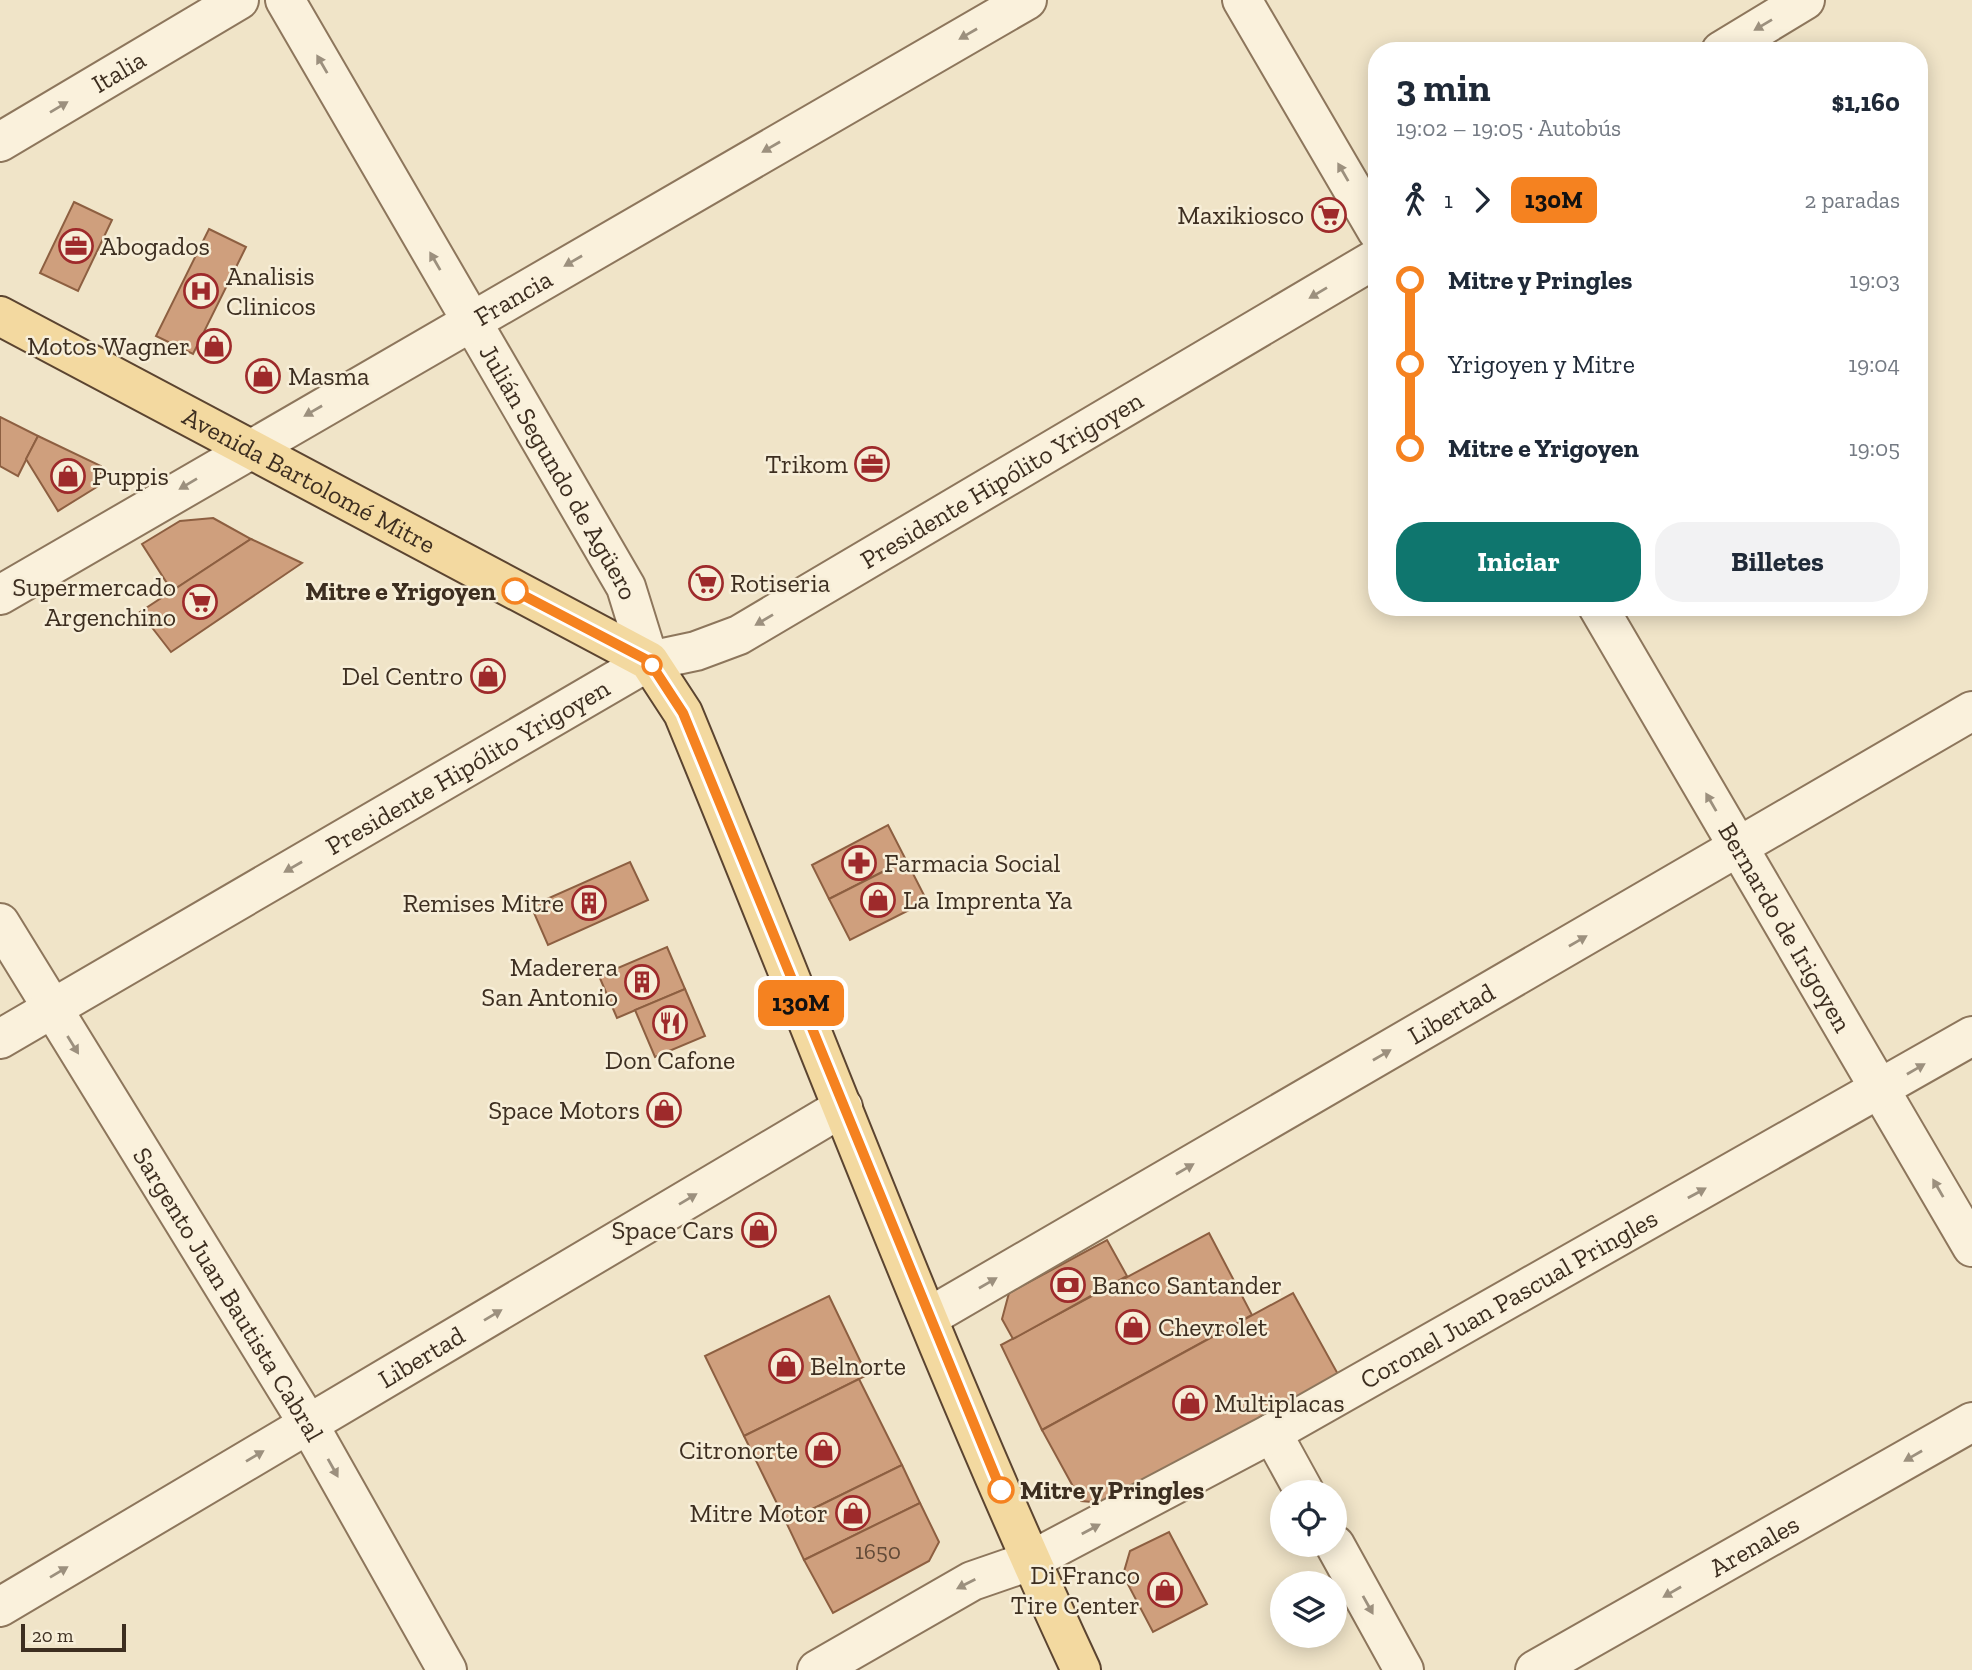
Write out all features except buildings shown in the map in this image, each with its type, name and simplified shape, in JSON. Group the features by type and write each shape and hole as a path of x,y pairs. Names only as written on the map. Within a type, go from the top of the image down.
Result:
{"main road":[{"name":"Avenida Bartolomé Mitre","path":"0,316 649,661 683,713 1030,1561 1081,1670"}],"street":[{"name":"Italia","path":"0,142 239,0"},
{"name":"Julián Segundo de Agüero","path":"285,0 469,321 626,587 649,661"},
{"name":"Francia","path":"0,595 247,449 1027,0"},
{"path":"1242,0 1368,216"},
{"path":"1736,42 1805,0"},
{"name":"Presidente Hipólito Yrigoyen","path":"0,1038 649,661 696,651 739,635 1368,263"},
{"name":"Bernardo de Irigoyen","path":"1603,616 1972,1247"},
{"name":"Libertad","path":"929,1317 1972,711"},
{"name":"Sargento Juan Bautista Cabral","path":"0,923 309,1424 447,1670"},
{"name":"Coronel Juan Pascual Pringles","path":"817,1670 972,1581 1030,1561 1272,1433 1972,1036"},
{"name":"Libertad","path":"0,1606 843,1107"},
{"name":"Arenales","path":"1535,1670 1972,1422"},
{"path":"1272,1433 1299,1480"},
{"path":"1342,1557 1404,1670"}],"bus line":[{"name":"130M","path":"515,591 649,661 683,713 1001,1490"}],"place":[{"name":"Maxikiosco","path":"1329,215"},
{"name":"Abogados","path":"76,246"},
{"name":"Analisis Clinicos","path":"201,291"},
{"name":"Motos Wagner","path":"214,346"},
{"name":"Masma","path":"263,376"},
{"name":"Trikom","path":"872,464"},
{"name":"Puppis","path":"68,476"},
{"name":"Rotiseria","path":"706,583"},
{"name":"Mitre e Yrigoyen","path":"515,591"},
{"name":"Supermercado Argenchino","path":"200,602"},
{"name":"Del Centro","path":"488,676"},
{"name":"Farmacia Social","path":"859,863"},
{"name":"La Imprenta Ya","path":"878,900"},
{"name":"Remises Mitre","path":"589,903"},
{"name":"Maderera San Antonio","path":"642,982"},
{"name":"Don Cafone","path":"670,1023"},
{"name":"Space Motors","path":"664,1110"},
{"name":"Space Cars","path":"759,1230"},
{"name":"Banco Santander","path":"1068,1285"},
{"name":"Chevrolet","path":"1133,1327"},
{"name":"Belnorte","path":"786,1366"},
{"name":"Multiplacas","path":"1190,1403"},
{"name":"Citronorte","path":"823,1450"},
{"name":"Mitre y Pringles","path":"1001,1490"},
{"name":"Mitre Motor","path":"853,1513"},
{"name":"Di Franco Tire Center","path":"1165,1590"}]}
